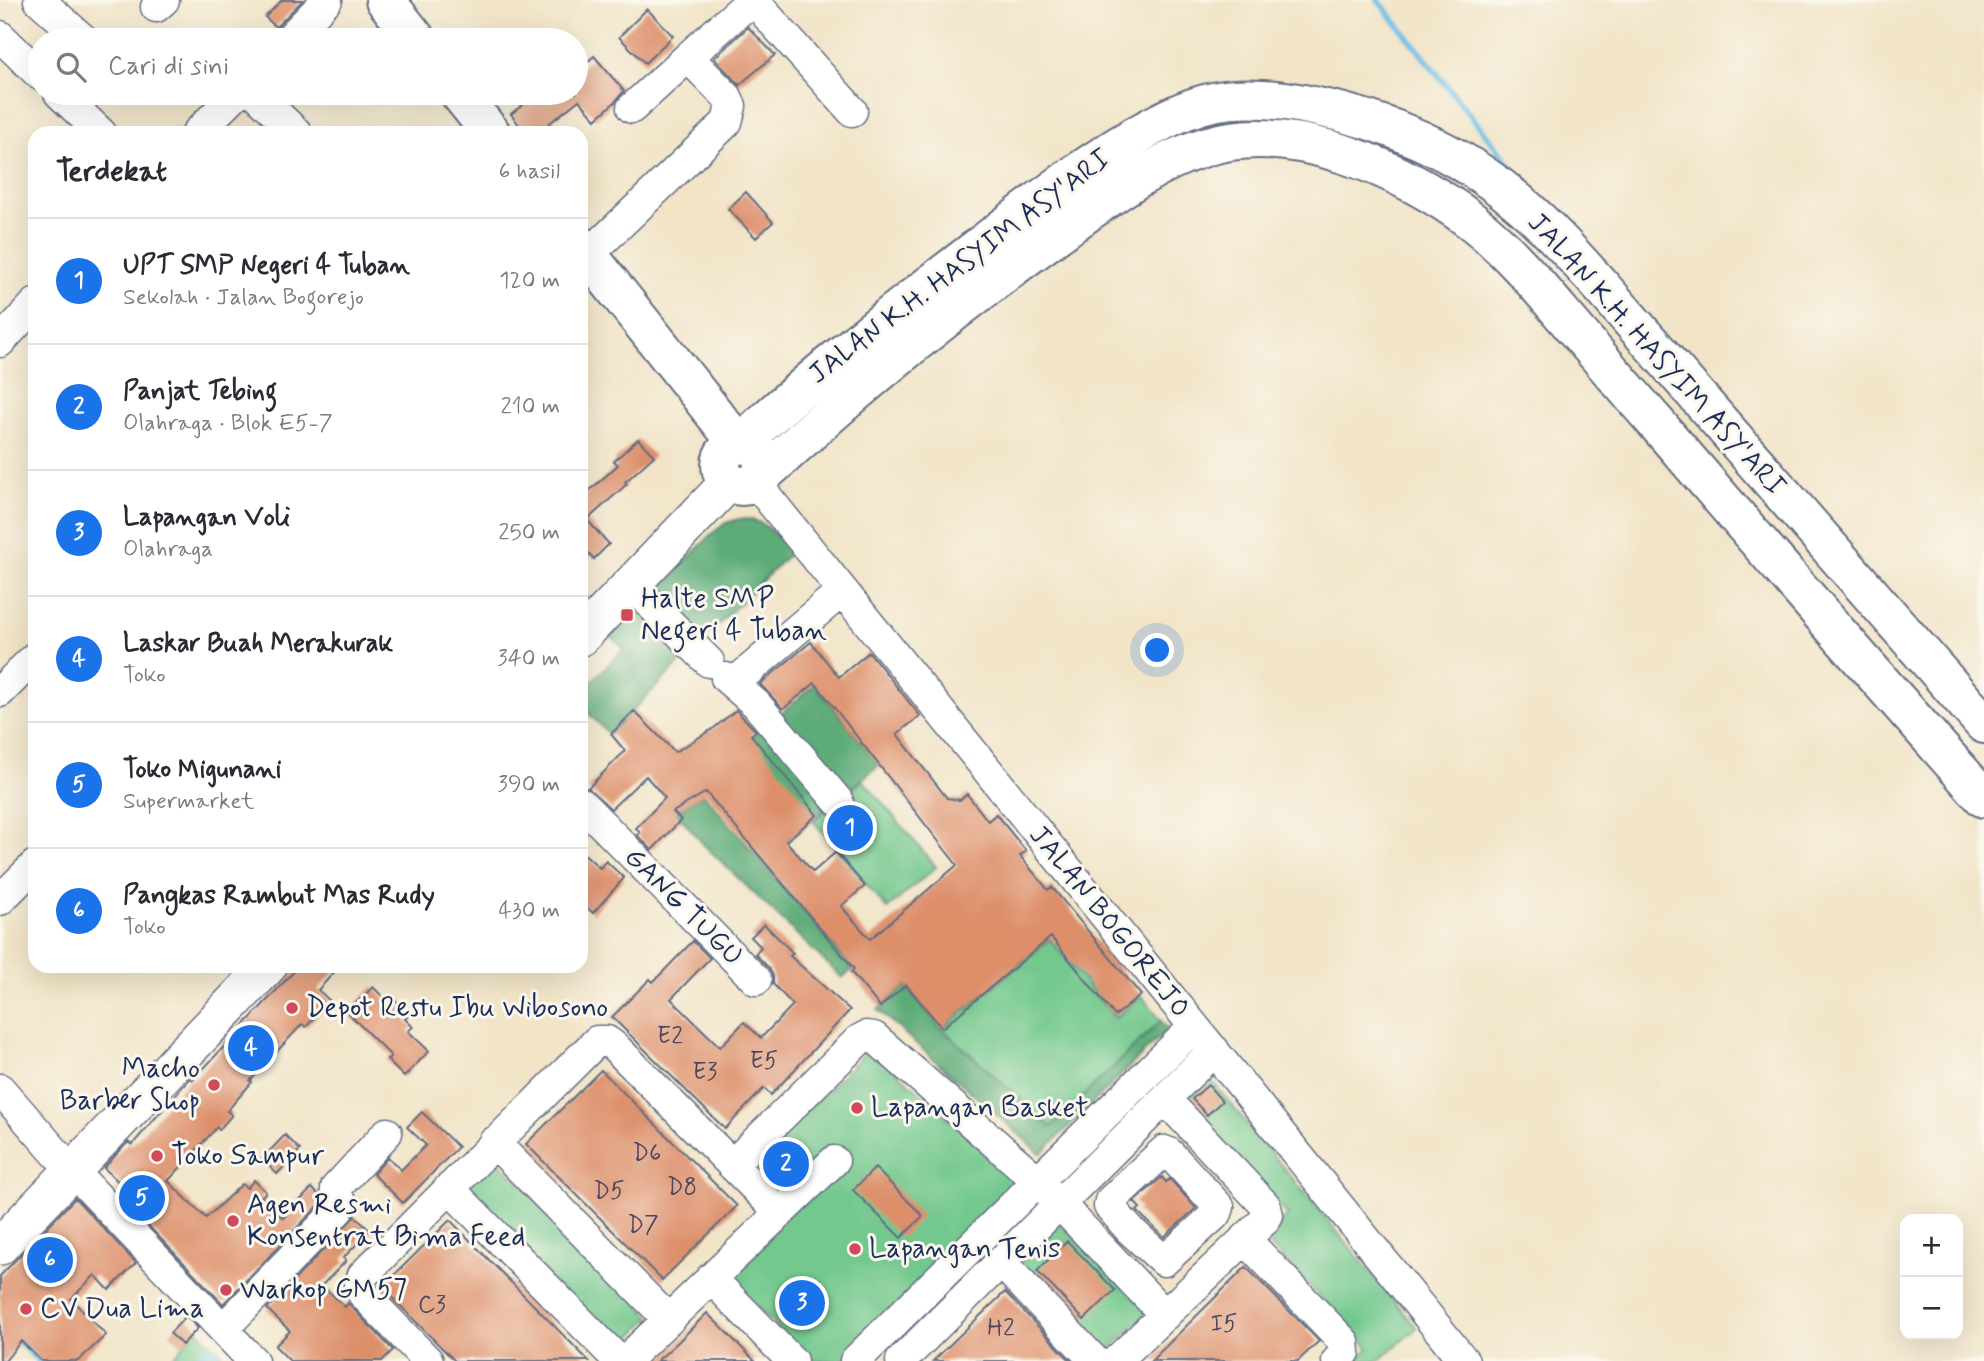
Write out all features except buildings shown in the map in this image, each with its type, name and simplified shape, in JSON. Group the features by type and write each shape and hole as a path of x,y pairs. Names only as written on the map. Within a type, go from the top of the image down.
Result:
{"highway":[{"name":"JALAN K.H. HASYIM ASY'ARI","path":"741,470 826,367 1039,200 1116,147 1181,112 1213,102 1255,99 1315,106 1378,123 1424,142 1469,167 1516,200 1540,222 1599,284 1984,724"},
{"path":"440,105 456,126"},
{"path":"469,105 485,126"},
{"path":"1363,162 1378,123"},
{"name":"JALAN K.H. HASYIM ASY'ARI","path":"741,470 859,388 947,317 1094,208 1152,171 1213,145 1245,140 1305,145 1363,162 1400,177 1450,205 1475,223 1514,260 1984,798"},
{"path":"588,271 741,470"}],"main road":[{"path":"588,629 741,470"},
{"path":"0,1246 260,973"}],"street":[{"path":"39,0 70,28"},
{"path":"632,108 742,8 754,5 762,10 852,111"},
{"path":"327,28 379,12"},
{"path":"0,36 28,63"},
{"path":"588,269 723,128 730,116 731,106 727,97 688,57"},
{"path":"72,105 94,126"},
{"path":"204,126 225,105"},
{"path":"268,105 290,126"},
{"path":"0,342 28,314"},
{"name":"JALAN BOGOREJO","path":"741,470 842,591 1464,1361"},
{"path":"631,584 755,704 838,801"},
{"path":"723,675 842,591"},
{"path":"0,692 28,664"},
{"name":"GANG TUGU","path":"588,810 756,980"},
{"path":"0,900 28,872"},
{"path":"863,1358 1195,1027"},
{"path":"732,1165 859,1040 871,1037 883,1044 1038,1181 1165,1315"},
{"path":"428,1361 367,1299 360,1288 363,1275 597,1041 604,1040 615,1046 780,1213"},
{"path":"901,1361 1214,1051"},
{"path":"0,1088 253,1361"},
{"path":"1116,1361 1266,1218 1267,1208 1165,1099"},
{"path":"223,1329 339,1209 341,1203 336,1195 336,1188 387,1133"},
{"path":"1130,1133 1154,1158"},
{"path":"494,1142 668,1320"},
{"path":"1162,1151 1167,1152 1188,1173 1219,1206 1219,1211 1167,1260 1161,1261 1109,1207 1110,1201 1162,1151"},
{"path":"625,1361 834,1161"},
{"path":"1188,1173 1196,1178 1208,1177 1224,1162"},
{"path":"1091,1172 1115,1196"},
{"path":"449,1188 619,1361"},
{"path":"1212,1217 1242,1242 1344,1342 1346,1348 1339,1359"},
{"path":"1118,1265 1134,1246 1134,1238 1129,1229"},
{"path":"1167,1260 1193,1288"},
{"path":"1000,1262 1095,1361"},
{"path":"711,1278 792,1361"}],"green space":[{"path":"748,519 762,524 791,552 609,734 588,713 588,685 624,649 611,636 726,523"},
{"path":"815,685 879,765 787,841 732,775 735,752"},
{"path":"863,780 936,867 887,909 813,821"},
{"path":"704,794 853,969 842,978 704,845 676,812"},
{"path":"1050,939 1115,1018 1142,996 1161,1021 1051,1127 942,1029"},
{"path":"906,986 942,1029 1051,1127 1161,1021 1168,1029 1041,1154 878,1010"},
{"path":"870,1048 1018,1180 842,1361 810,1361 729,1278 781,1197 750,1165"},
{"path":"1209,1078 1417,1328 1378,1361 1356,1361 1369,1348 1264,1239 1288,1215 1182,1103"},
{"path":"495,1158 651,1317 619,1349 463,1190"},
{"path":"1061,1223 1148,1312 1105,1354 1018,1265"},
{"path":"197,1329 227,1361 170,1361"}],"waterway":[{"path":"1378,0 1529,188"},
{"path":"21,1344 38,1361"},
{"path":"190,1361 205,1351 218,1351"}],"place":[{"name":"Halte SMP Negeri 4 Tuban","path":"627,615"},
{"name":"UPT SMP Negeri 4 Tuban","path":"850,828"},
{"name":"Depot Restu Ibu Wibosono","path":"292,1008"},
{"name":"Laskar Buah Merakurak","path":"251,1048"},
{"name":"Macho Barber Shop","path":"214,1085"},
{"name":"Lapangan Basket","path":"857,1108"},
{"name":"Toko Sampur","path":"157,1156"},
{"name":"Panjat Tebing","path":"786,1164"},
{"name":"Toko Migunani","path":"142,1198"},
{"name":"Agen Resmi Konsentrat Bima Feed","path":"233,1221"},
{"name":"Lapangan Tenis","path":"855,1249"},
{"name":"Pangkas Rambut Mas Rudy","path":"50,1260"},
{"name":"Warkop GM57","path":"226,1290"},
{"name":"Lapangan Voli","path":"802,1303"},
{"name":"CV Dua Lima","path":"26,1309"}]}
